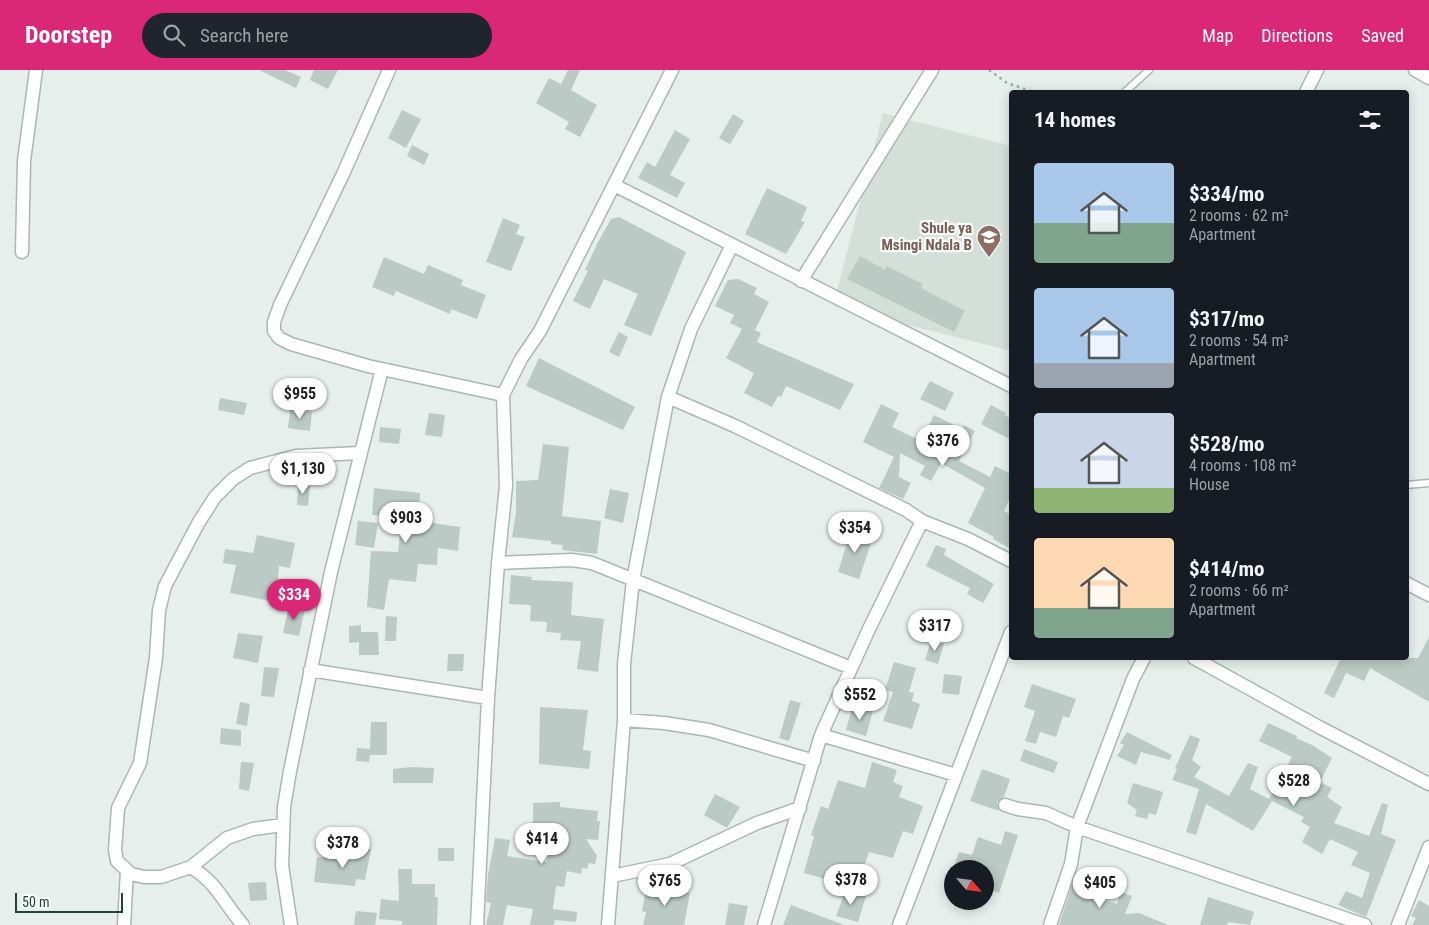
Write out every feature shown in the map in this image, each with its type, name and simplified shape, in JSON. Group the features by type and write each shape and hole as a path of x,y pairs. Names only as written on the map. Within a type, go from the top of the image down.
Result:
{"street":[{"path":"22,252 24,161 36,70"},
{"path":"389,70 274,322 274,332 291,344 382,369 503,395"},
{"path":"477,925 488,698 506,486 503,395 521,358 540,330 672,70"},
{"path":"801,281 932,70"},
{"path":"1307,90 1317,70"},
{"path":"1415,70 1429,78"},
{"path":"614,185 1009,385"},
{"path":"608,925 624,720 624,664 633,580 668,397 691,329 732,245"},
{"path":"291,925 282,866 283,825 290,771 331,572 382,369"},
{"path":"668,397 735,426 906,510 922,521 968,538 1009,560"},
{"path":"283,825 254,829 227,838 191,867 161,877 144,877 132,874 117,860 114,850 118,808 140,763 156,658 159,610 165,586 199,522 215,497 233,479 250,468 296,456 360,453"},
{"path":"764,925 821,734 922,521"},
{"path":"498,563 572,560 599,566 851,668"},
{"path":"1409,585 1429,595"},
{"path":"899,925 1009,637"},
{"path":"1050,925 1071,864 1077,827 1133,680 1143,660"},
{"path":"1198,660 1319,727 1429,784"},
{"path":"310,670 488,698"},
{"path":"624,720 664,722 708,730 814,761"},
{"path":"821,734 956,775"},
{"path":"1006,805 1018,809 1046,813 1077,827 1365,925"},
{"path":"612,876 657,868 677,862 756,823 800,808"},
{"path":"1398,925 1429,847"},
{"path":"191,867 208,878 219,890 243,925"},
{"path":"124,925 127,870"}],"lane":[{"path":"1127,90 1149,70"},
{"path":"1409,486 1429,483"}],"path":[{"path":"989,70 1007,83 1028,90"}],"shaded area":[{"path":"883,113 1009,145 1009,350 833,306"}],"building":[{"path":"259,70 285,70 301,77 296,88"},
{"path":"314,70 338,70 328,89 310,80"},
{"path":"568,70 580,70 571,90 597,105 580,137 565,129 569,122 536,103 549,78 561,84"},
{"path":"402,110 421,119 406,148 388,138"},
{"path":"733,114 744,121 730,144 719,138"},
{"path":"675,130 690,139 670,175 685,183 677,198 638,178 647,162 655,167"},
{"path":"412,145 429,154 424,165 407,156"},
{"path":"767,188 807,207 801,221 805,222 786,254 745,234"},
{"path":"619,217 686,252 651,336 624,325 638,294 604,279 590,309 573,301 588,271 585,270 597,244 611,219"},
{"path":"503,218 520,225 516,234 525,237 511,271 486,262"},
{"path":"860,256 885,270 887,266 923,284 921,288 965,311 954,332 847,279"},
{"path":"384,257 424,274 428,265 463,280 461,285 486,295 477,319 451,309 450,314 396,291 394,296 372,287"},
{"path":"738,279 757,288 754,294 769,302 755,330 761,333 757,342 854,384 840,410 786,386 781,397 778,396 772,407 744,393 754,373 726,358 742,329 730,323 734,315 715,306 728,280"},
{"path":"619,332 628,337 619,357 609,352"},
{"path":"539,358 635,407 623,430 526,386"},
{"path":"930,381 954,393 945,411 920,399"},
{"path":"220,398 247,403 244,415 218,410"},
{"path":"881,404 899,413 892,427 921,441 934,415 962,429 964,425 975,431 959,461 990,477 995,466 1009,473 1009,500 1004,511 1009,514 1009,548 993,539 994,537 968,523 985,488 941,463 931,481 920,475 925,466 900,453 899,477 911,483 903,499 879,488 894,457 863,442"},
{"path":"991,405 1006,413 1005,415 1009,418 1009,439 981,424"},
{"path":"290,409 312,412 310,431 288,428"},
{"path":"429,413 445,415 442,437 425,435"},
{"path":"380,427 401,429 399,444 379,442"},
{"path":"543,444 569,447 562,516 601,521 597,554 562,550 563,545 551,544 551,541 512,537 516,512 516,481 538,480"},
{"path":"298,485 310,486 308,506 297,505"},
{"path":"374,488 420,493 419,521 460,527 458,551 438,548 437,565 418,564 416,582 389,579 384,610 367,607 371,551 398,552 402,517 372,515"},
{"path":"610,489 629,493 623,523 604,518"},
{"path":"358,521 378,523 374,548 355,545"},
{"path":"851,530 873,537 859,579 838,572"},
{"path":"257,535 295,543 290,568 279,566 276,602 230,593 236,565 223,563 225,549 253,553"},
{"path":"936,545 946,549 944,555 994,584 983,603 967,594 970,588 926,566"},
{"path":"511,575 532,577 531,580 573,582 571,615 604,619 598,672 577,669 581,641 560,640 561,633 546,632 547,622 530,621 531,605 509,604"},
{"path":"289,606 305,609 299,636 283,633"},
{"path":"386,616 397,617 396,641 385,641"},
{"path":"361,625 361,632 378,632 379,655 359,655 359,642 349,643 349,626"},
{"path":"238,633 263,636 258,663 233,658"},
{"path":"1429,637 1429,702 1370,668 1364,681 1346,673 1334,698 1324,693 1340,660 1409,660 1409,658 1418,658"},
{"path":"931,640 944,644 938,664 925,660"},
{"path":"448,654 464,654 463,671 447,671"},
{"path":"894,662 916,668 909,692 914,693 912,701 920,704 912,729 883,721 893,692 885,690"},
{"path":"264,667 279,668 274,697 261,696"},
{"path":"944,674 962,676 959,695 942,693"},
{"path":"1032,684 1076,699 1069,718 1063,716 1056,737 1040,732 1036,744 1025,741 1035,711 1024,707"},
{"path":"790,700 801,703 789,741 779,738"},
{"path":"240,702 250,704 247,726 236,724"},
{"path":"853,705 873,711 866,736 846,730"},
{"path":"540,707 588,710 583,750 591,751 589,769 539,764"},
{"path":"371,722 387,722 387,755 370,755 369,762 356,761 357,748 370,749"},
{"path":"1268,723 1297,736 1296,738 1312,745 1332,758 1320,782 1332,788 1327,797 1342,807 1334,823 1369,836 1382,803 1388,805 1381,834 1396,840 1366,917 1338,905 1346,891 1362,898 1370,873 1351,865 1358,852 1330,839 1322,854 1302,842 1310,827 1301,822 1304,817 1272,801 1253,831 1206,804 1196,835 1186,832 1199,789 1172,780 1177,769 1175,768 1190,735 1200,739 1192,760 1201,767 1194,777 1229,796 1248,763 1258,767 1250,789 1269,799 1292,757 1259,741"},
{"path":"221,728 241,730 241,746 220,744"},
{"path":"1127,732 1172,755 1170,760 1141,752 1136,765 1117,756 1124,745 1120,743"},
{"path":"1024,749 1058,762 1054,773 1020,761"},
{"path":"241,762 254,763 249,791 239,789"},
{"path":"872,762 897,770 893,782 903,786 899,797 923,806 913,834 903,831 893,858 869,852 857,888 804,873 814,836 811,835 821,806 828,809 838,780 865,788"},
{"path":"411,767 434,768 433,783 393,783 393,769"},
{"path":"982,769 1010,779 1004,797 997,802 999,811 970,801"},
{"path":"1133,783 1163,792 1156,815 1149,813 1147,819 1135,816 1137,810 1127,803"},
{"path":"715,794 740,807 727,828 704,815"},
{"path":"560,802 560,807 598,811 597,821 600,821 598,840 586,839 597,856 595,864 589,863 587,869 582,868 581,874 567,871 564,887 556,886 553,909 577,912 576,922 555,920 554,925 530,925 533,909 507,905 503,925 486,925 491,903 486,902 488,875 495,838 510,840 507,856 547,862 551,837 547,836 548,829 533,829 533,803"},
{"path":"1005,831 1018,835 999,893 994,891 994,860 956,860 959,852 972,855 978,837 1001,845"},
{"path":"356,848 371,849 365,880 356,879 355,886 314,882 317,857 354,860"},
{"path":"438,848 454,848 454,861 438,861"},
{"path":"398,869 412,869 412,884 435,884 435,897 438,897 437,925 402,925 402,921 379,919 381,899 399,901"},
{"path":"266,882 267,900 250,901 248,883"},
{"path":"1073,882 1099,885 1095,898 1117,904 1121,892 1132,896 1125,914 1139,913 1168,925 1059,925"},
{"path":"647,885 690,893 684,925 643,925 646,912 642,911"},
{"path":"846,889 866,896 858,922 836,916"},
{"path":"1208,897 1254,912 1250,925 1228,922 1227,925 1200,925"},
{"path":"1419,900 1429,906 1429,925 1412,925 1416,918 1411,916"},
{"path":"729,903 748,906 744,925 725,925"},
{"path":"791,905 842,924 842,925 783,925"},
{"path":"356,911 377,913 375,925 354,925"}],"place":[{"name":"Shule ya Msingi Ndala B","path":"989,258"}]}
